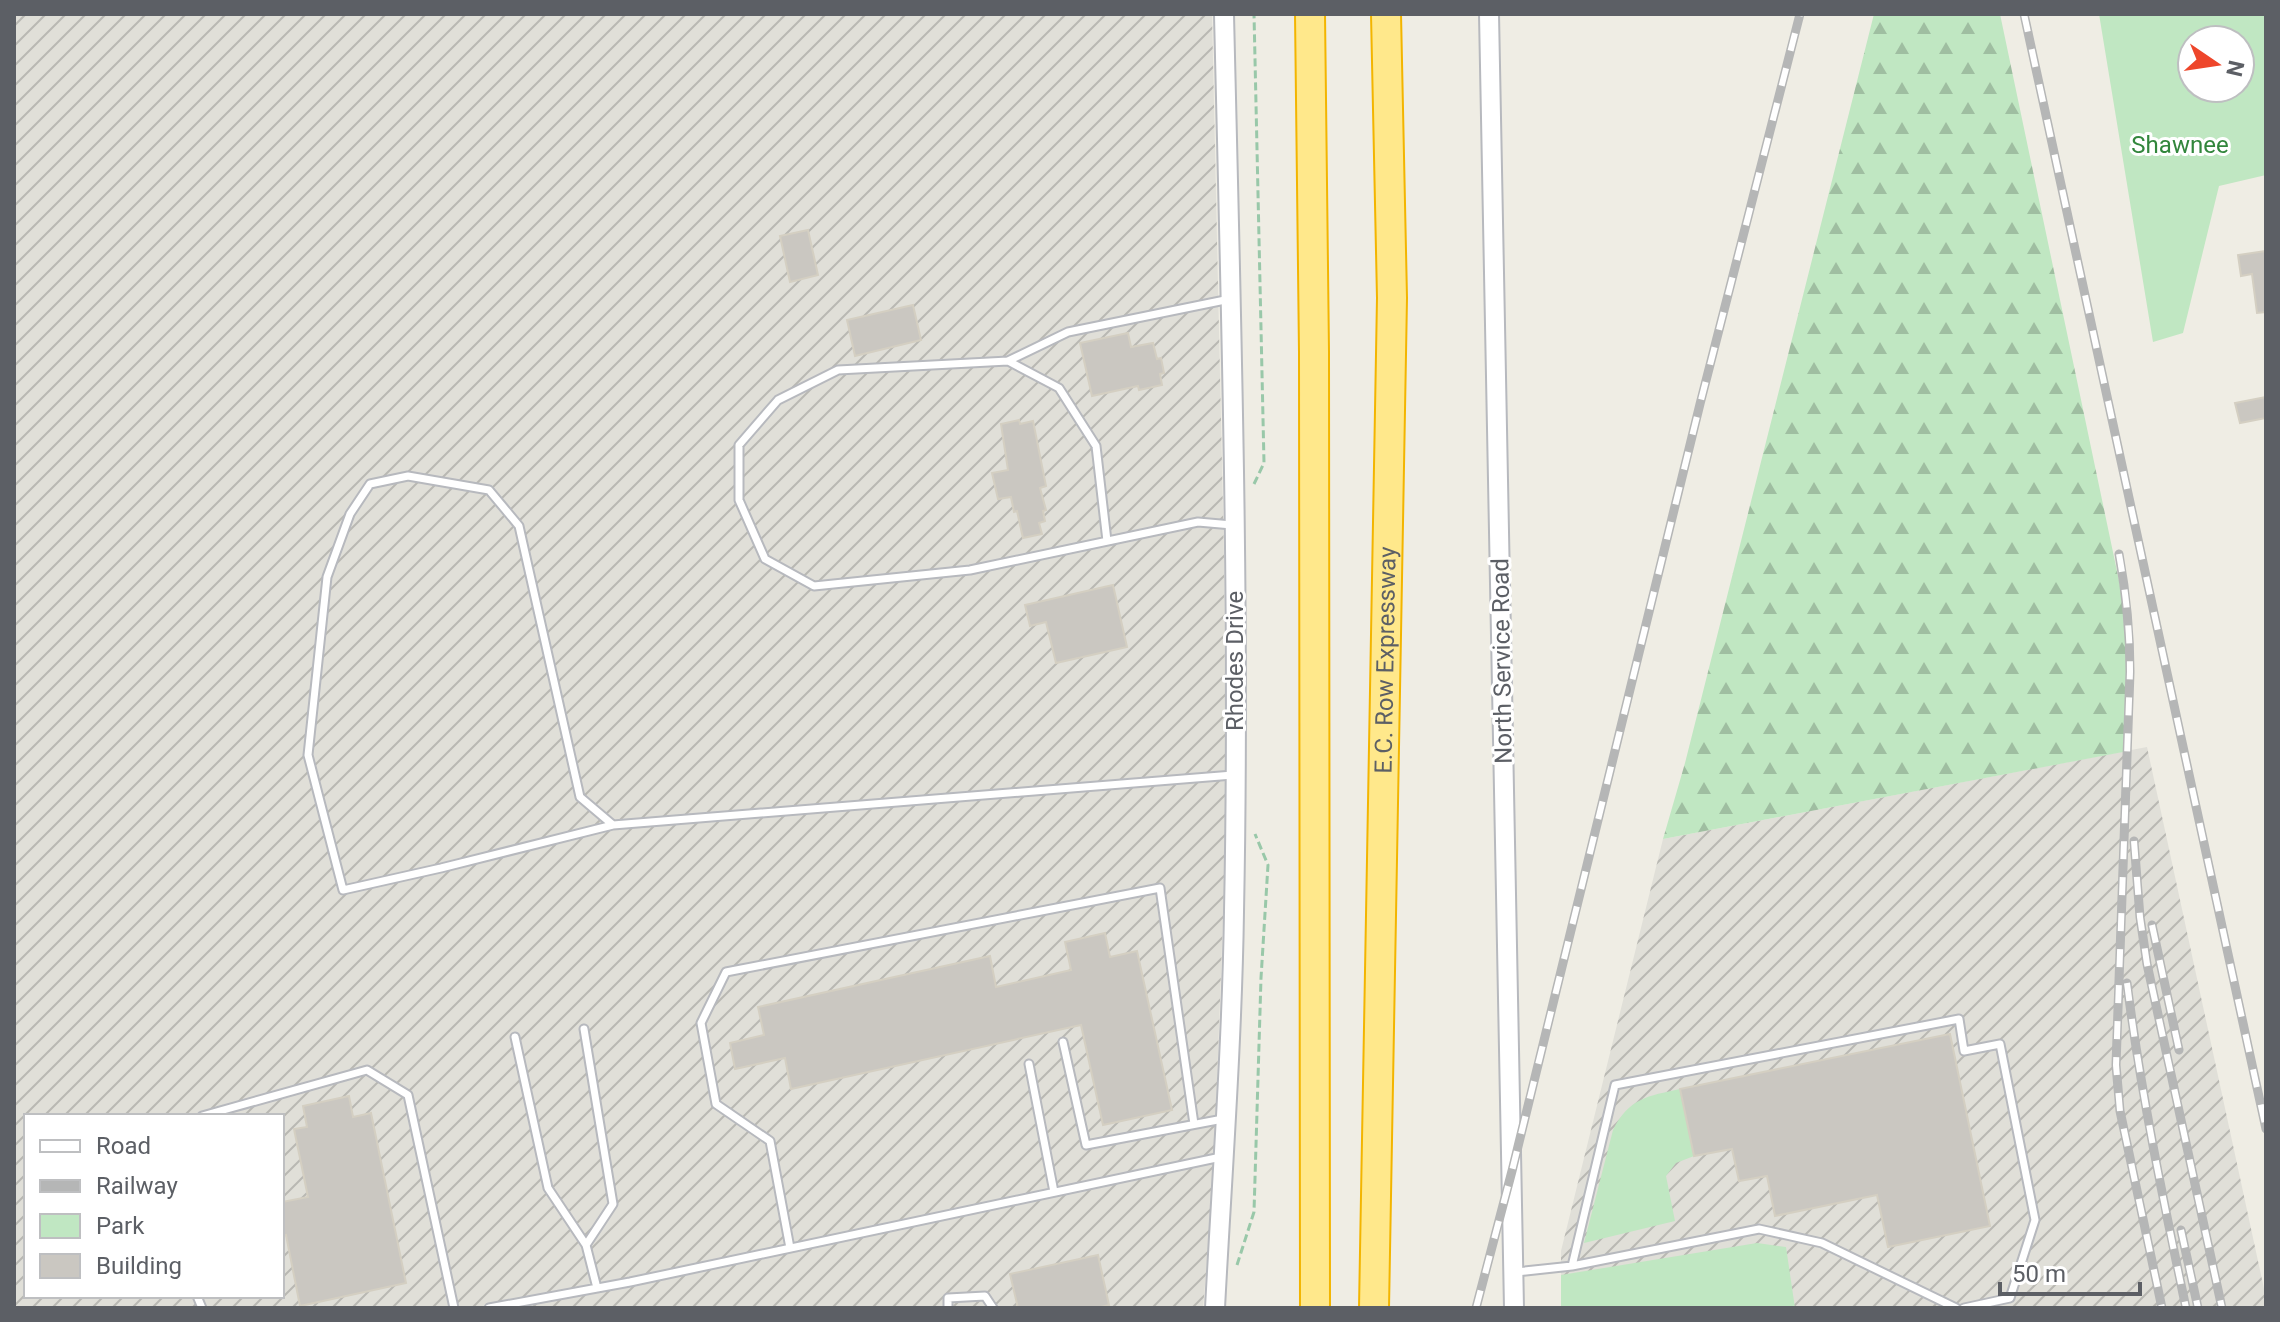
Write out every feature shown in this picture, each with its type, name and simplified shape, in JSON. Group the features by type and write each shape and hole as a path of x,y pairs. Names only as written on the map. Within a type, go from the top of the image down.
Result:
{"highway":[{"path":"1310,14 1314,352 1315,1308"},
{"name":"E.C. Row Expressway","path":"1374,1308 1392,298 1386,14"}],"street":[{"name":"Rhodes Drive","path":"1215,1308 1234,913 1235,775 1234,525 1224,14"},
{"name":"North Service Road","path":"1489,14 1514,1308"}],"lane":[{"path":"1230,299 1068,332 1008,361 838,370 778,400 739,445 739,500 765,559 814,586 970,570 1198,522 1234,525"},
{"path":"1008,361 1059,388 1096,446 1107,541"},
{"path":"613,825 580,797 519,526 489,490 408,476 370,484 350,514 327,577 308,755 343,890 613,825 1235,775"},
{"path":"790,1248 770,1141 716,1104 701,1023 726,972 1160,888 1194,1124"},
{"path":"1572,1266 1615,1085 1959,1019 1964,1051 2000,1044 2035,1220 2010,1298 1964,1308"},
{"path":"584,1029 613,1204 586,1245"},
{"path":"515,1037 548,1188 586,1245 597,1288"},
{"path":"1063,1042 1086,1145 1226,1118"},
{"path":"1029,1064 1054,1192"},
{"path":"209,1114 367,1070 408,1095 454,1308"},
{"path":"489,1308 1224,1156"},
{"path":"1514,1273 1572,1266 1759,1229 1822,1243 1956,1308"},
{"path":"948,1308 948,1298 985,1296 993,1308"}],"path":[{"path":"1252,487 1264,463 1254,14"},
{"path":"1234,1276 1254,1212 1261,978 1268,865"}],"shaded area":[{"path":"14,14 1212,14 1224,555 1226,837 1213,1190 1203,1308 14,1308"},
{"path":"2147,747 2266,1308 1561,1308 1561,1251 1663,839"}],"green space":[{"path":"1874,14 2000,14 2122,595 2129,646 2123,752 1663,839 1685,763"},
{"name":"Shawnee","path":"2099,14 2266,14 2266,175 2219,186 2183,333 2153,342"},
{"path":"1680,1089 1694,1156 1676,1163 1666,1176 1675,1221 1584,1243 1613,1130 1619,1119 1640,1100"},
{"path":"1757,1243 1786,1247 1795,1308 1561,1308 1561,1275"}],"building":[{"path":"808,230 818,275 790,282 780,236"},
{"path":"2266,251 2266,312 2257,313 2252,274 2241,276 2238,255"},
{"path":"913,305 921,340 855,356 847,320"},
{"path":"1128,333 1131,347 1153,343 1157,359 1161,358 1164,373 1160,374 1162,385 1139,390 1138,386 1092,396 1080,343"},
{"path":"2266,397 2266,418 2240,423 2235,403"},
{"path":"1019,420 1020,424 1033,421 1046,486 1040,488 1046,510 1043,511 1045,521 1039,523 1042,534 1023,538 1011,497 998,499 992,473 1008,470 1001,424"},
{"path":"1113,585 1127,647 1056,663 1046,622 1030,626 1025,605"},
{"path":"1105,933 1110,957 1137,951 1172,1110 1103,1125 1081,1025 791,1089 785,1058 735,1069 730,1043 764,1035 758,1007 990,956 996,987 1071,970 1065,942"},
{"path":"1950,1034 1990,1226 1888,1247 1877,1195 1775,1216 1767,1176 1739,1181 1732,1149 1694,1156 1680,1089"},
{"path":"349,1096 353,1117 371,1113 406,1283 300,1306 284,1236 284,1202 308,1197 294,1129 307,1127 303,1106"},
{"path":"1098,1255 1109,1305 1097,1308 1018,1308 1010,1274"}],"railway":[{"path":"1476,1308 1800,14"},
{"path":"2024,14 2266,1129"},
{"path":"2119,554 2127,613 2130,672 2116,1065 2120,1111 2162,1308"},
{"path":"2134,841 2147,964 2222,1308"},
{"path":"2152,925 2179,1050"},
{"path":"2127,983 2146,1106 2186,1308"},
{"path":"2181,1230 2198,1308"}]}
